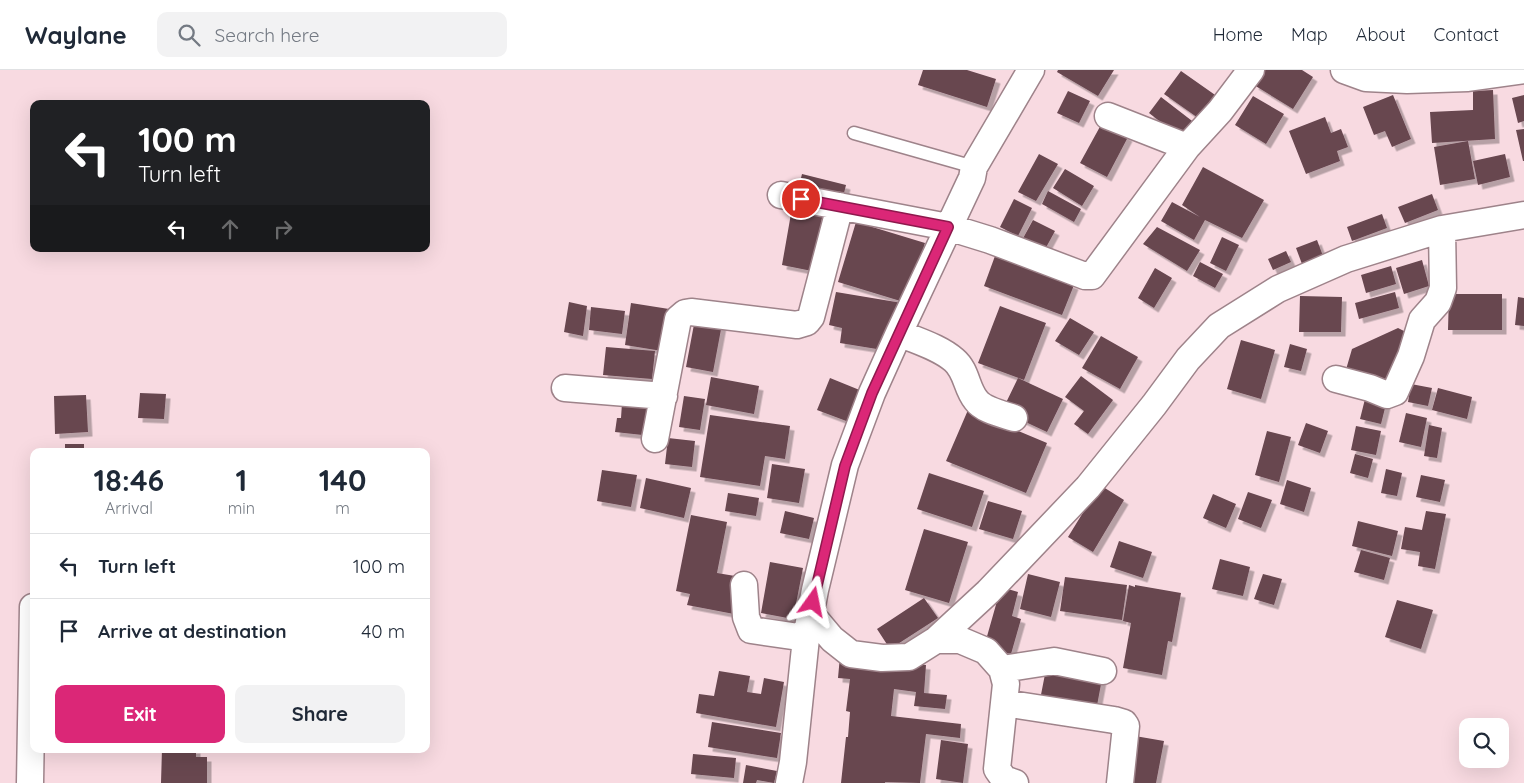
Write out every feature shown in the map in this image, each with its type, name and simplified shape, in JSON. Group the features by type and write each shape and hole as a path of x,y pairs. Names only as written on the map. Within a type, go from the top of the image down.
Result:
{"street":[{"path":"789,783 808,626 827,537 845,466 872,393 972,178 974,167 1031,70"},
{"path":"781,195 948,227 990,240 1085,276 1092,276 1187,147 1220,112 1251,70"},
{"path":"1344,70 1366,78 1407,80 1468,78 1524,70"},
{"path":"1108,116 1187,147"},
{"path":"655,439 678,319 685,313 691,312 796,325 807,322 811,317 840,206"},
{"path":"744,585 746,617 752,630 808,626 832,639 851,654 882,658 909,657 936,640 988,592 1088,487 1188,359 1219,326 1278,288 1346,259 1442,229 1524,214"},
{"path":"1336,379 1370,388 1387,395 1395,392 1411,356 1422,320 1434,309 1441,296 1442,229"},
{"path":"899,333 944,352 956,361 981,406 1014,418"},
{"path":"565,388 664,396"},
{"path":"936,640 960,640 986,651 1002,669 1006,684 997,769 1004,779 1015,783"},
{"path":"1002,669 1054,661 1103,671"},
{"path":"1004,703 1124,723 1126,726 1120,783"},
{"path":"30,783 31,753"}],"lane":[{"path":"854,133 974,167"}],"building":[{"path":"923,70 967,70 996,79 987,107 918,85"},
{"path":"1058,70 1114,70 1098,96 1057,72"},
{"path":"1263,70 1302,70 1313,77 1293,109 1254,85"},
{"path":"1181,71 1218,97 1201,120 1164,94"},
{"path":"1493,90 1495,139 1432,143 1430,112 1473,110 1473,91"},
{"path":"1068,91 1090,101 1079,123 1057,113"},
{"path":"1393,95 1411,139 1392,147 1385,131 1374,135 1363,107"},
{"path":"1524,95 1524,121 1518,123 1512,98"},
{"path":"1253,96 1284,114 1266,144 1235,125"},
{"path":"1161,97 1196,124 1184,140 1149,113"},
{"path":"1325,117 1331,133 1341,129 1348,147 1337,151 1340,161 1306,174 1289,131"},
{"path":"1102,123 1128,137 1107,177 1080,163"},
{"path":"1524,129 1524,161 1523,161 1516,130"},
{"path":"1468,141 1475,179 1440,185 1434,147"},
{"path":"1039,154 1058,164 1036,201 1018,192"},
{"path":"1505,154 1510,177 1478,185 1473,161"},
{"path":"1203,167 1264,200 1242,238 1205,220 1194,240 1161,221 1172,202 1200,217 1182,205"},
{"path":"1065,169 1094,186 1082,206 1053,188"},
{"path":"802,174 846,185 842,201 798,190"},
{"path":"1048,191 1081,209 1074,222 1042,204"},
{"path":"1432,194 1438,210 1405,223 1398,207"},
{"path":"1014,199 1032,208 1018,236 1000,227"},
{"path":"792,208 823,213 812,271 782,265"},
{"path":"1382,214 1387,228 1352,241 1347,227"},
{"path":"1033,220 1055,231 1043,253 1021,242"},
{"path":"856,222 925,243 907,303 838,282"},
{"path":"1157,227 1200,250 1187,271 1143,244"},
{"path":"1222,237 1239,245 1226,271 1210,263"},
{"path":"1317,240 1323,256 1302,264 1296,248"},
{"path":"1286,251 1291,262 1273,270 1268,259"},
{"path":"995,256 1074,285 1062,315 984,286"},
{"path":"1422,260 1429,286 1404,294 1396,268"},
{"path":"1200,262 1223,274 1215,288 1193,276"},
{"path":"1391,266 1396,284 1366,293 1361,275"},
{"path":"1155,268 1172,278 1154,308 1138,298"},
{"path":"836,292 902,303 883,350 840,343 842,328 829,325"},
{"path":"1395,292 1399,308 1359,319 1355,303"},
{"path":"1449,294 1502,294 1502,330 1448,330"},
{"path":"1300,296 1342,297 1341,332 1299,332"},
{"path":"1518,297 1524,298 1524,326 1515,325"},
{"path":"569,302 587,306 583,336 564,332"},
{"path":"631,303 669,309 662,351 625,345"},
{"path":"1000,306 1046,323 1024,380 978,363"},
{"path":"591,307 625,311 622,334 589,330"},
{"path":"1070,318 1094,332 1079,355 1055,341"},
{"path":"695,319 722,324 713,372 686,367"},
{"path":"1398,328 1410,334 1384,383 1345,373 1352,349"},
{"path":"1101,336 1138,357 1120,389 1082,368"},
{"path":"1241,340 1275,350 1261,399 1227,389"},
{"path":"1290,344 1307,349 1301,371 1284,367"},
{"path":"606,347 655,351 652,379 603,375"},
{"path":"1081,376 1113,400 1088,434 1074,424 1084,411 1065,397"},
{"path":"711,377 759,386 754,414 706,405"},
{"path":"830,378 862,391 849,422 817,410"},
{"path":"1018,378 1063,399 1047,432 1002,411"},
{"path":"1411,384 1432,388 1428,406 1408,402"},
{"path":"1438,388 1472,397 1467,419 1432,410"},
{"path":"140,393 166,394 164,419 138,418"},
{"path":"86,395 88,432 55,434 54,396"},
{"path":"684,396 705,399 700,430 679,427"},
{"path":"1365,399 1386,404 1381,424 1360,419"},
{"path":"622,403 649,406 652,436 615,432 617,418 621,418"},
{"path":"968,410 1047,443 1026,493 946,461"},
{"path":"1406,413 1427,418 1421,447 1399,442"},
{"path":"710,415 790,426 785,459 765,456 760,486 700,477"},
{"path":"1306,423 1328,431 1320,453 1298,445"},
{"path":"1429,425 1442,428 1437,458 1424,456"},
{"path":"1356,426 1381,431 1376,455 1351,450"},
{"path":"1267,431 1291,437 1279,482 1255,475"},
{"path":"668,438 695,441 692,467 665,464"},
{"path":"65,444 84,444 84,448 65,448"},
{"path":"1355,454 1373,459 1368,478 1350,473"},
{"path":"772,464 805,469 799,503 767,498"},
{"path":"1386,469 1402,473 1397,496 1381,493"},
{"path":"602,470 637,475 631,507 597,501"},
{"path":"929,473 984,491 972,527 917,509"},
{"path":"1421,475 1445,480 1440,502 1416,497"},
{"path":"646,478 691,488 684,518 640,508"},
{"path":"1287,480 1311,488 1304,512 1280,504"},
{"path":"1100,485 1124,500 1093,552 1068,537"},
{"path":"1248,492 1272,500 1261,528 1238,519"},
{"path":"728,493 759,498 756,516 725,511"},
{"path":"1213,494 1236,504 1226,528 1203,518"},
{"path":"988,501 1022,511 1013,539 979,529"},
{"path":"785,511 814,518 809,539 780,533"},
{"path":"1426,511 1446,514 1435,569 1418,566 1420,552 1401,549 1405,527 1422,530"},
{"path":"691,515 727,522 717,573 741,577 734,614 687,605 690,594 676,591"},
{"path":"1358,521 1398,531 1392,556 1352,546"},
{"path":"924,529 968,542 949,603 905,590"},
{"path":"1119,541 1152,552 1143,578 1110,567"},
{"path":"1361,550 1390,558 1384,580 1354,572"},
{"path":"1220,559 1250,567 1243,596 1212,589"},
{"path":"770,562 803,568 793,619 761,613"},
{"path":"1028,574 1060,582 1051,617 1020,609"},
{"path":"1263,574 1282,579 1274,605 1254,599"},
{"path":"1065,577 1127,585 1122,620 1060,611"},
{"path":"1129,585 1181,593 1172,642 1168,641 1162,675 1123,668 1131,623 1123,621"},
{"path":"1001,587 1018,592 1012,616 1021,619 1011,654 984,647"},
{"path":"924,598 938,618 890,649 877,629"},
{"path":"1397,600 1433,610 1421,649 1385,637"},
{"path":"840,656 926,665 924,693 947,695 945,709 914,706 916,692 894,689 891,716 961,724 960,738 926,734 920,783 841,783 846,737 848,737 850,712 846,711 850,679 838,678"},
{"path":"1046,669 1102,679 1095,716 1039,705"},
{"path":"719,671 750,676 747,692 761,694 764,678 784,682 776,727 696,713 699,694 714,696"},
{"path":"712,722 781,733 777,758 708,747"},
{"path":"1135,736 1164,741 1156,783 1127,783"},
{"path":"941,740 968,744 963,783 936,779"},
{"path":"162,753 196,753 196,757 207,757 207,783 161,783"},
{"path":"693,754 736,758 734,778 691,774"},
{"path":"746,765 777,771 774,783 757,780 756,783 743,783"}],"route":[{"path":"801,199 948,227 872,393 845,466 813,602"}]}
